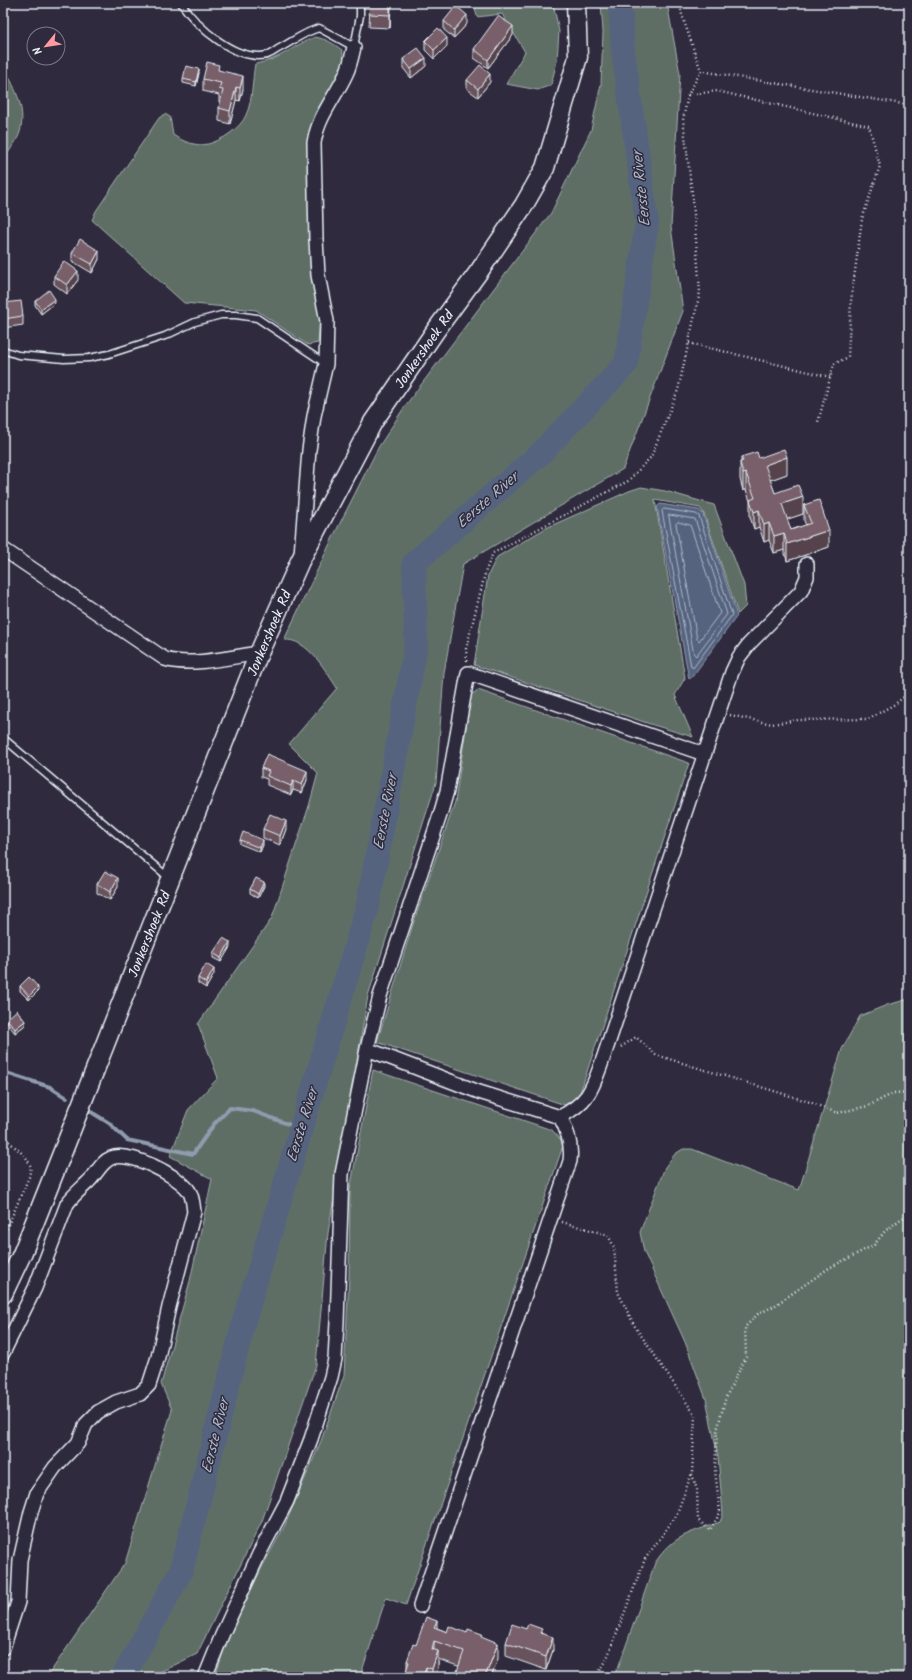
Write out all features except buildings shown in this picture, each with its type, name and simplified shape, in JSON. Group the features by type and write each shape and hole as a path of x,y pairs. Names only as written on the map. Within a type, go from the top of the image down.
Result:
{"street":[{"name":"Jonkershoek Rd","path":"3,1294 22,1254 171,880 259,653 300,561 373,422 436,330 498,244 524,205 545,168 578,57 576,3"},
{"path":"300,561 309,450 314,416 326,364 327,320 318,268 314,143 316,131 322,115 346,74 354,47"},
{"path":"3,549 165,659 175,662 192,662 259,653"},
{"path":"560,1118 574,1110 587,1097 603,1059 718,712 739,658 749,644 801,591 807,577 806,564"},
{"path":"205,1677 222,1635 259,1554 287,1501 311,1439 331,1377 335,1358 337,1322 342,1174 367,1049 380,996 447,791 468,673 704,754"},
{"path":"367,1049 479,1092 560,1118 564,1125 571,1150 570,1161 420,1606"},
{"path":"3,1353 35,1288 67,1204 72,1196 87,1183 103,1164 111,1158 124,1156 154,1167 175,1177 184,1185 193,1200 194,1212 169,1306 158,1357 149,1385 140,1394 116,1402 98,1412 86,1424 78,1443 56,1467 37,1493 20,1560 18,1602 3,1648"}],"lane":[{"path":"181,3 196,21 231,49 241,54 267,55 308,31 319,28 354,47 360,16 360,3"},
{"path":"3,350 18,354 64,358 89,358 109,354 165,336 195,322 221,315 236,315 257,318 326,364"},
{"path":"3,738 171,880"}],"path":[{"path":"468,673 466,649 486,570 493,553 628,481 651,457 678,390 700,292 694,201 683,120 688,95 701,71 682,15 680,3"},
{"path":"701,71 909,105"},
{"path":"688,95 717,91 869,126 880,166 862,219 852,301 848,357 834,364 818,422"},
{"path":"689,343 830,377"},
{"path":"718,712 772,724 798,720 868,719 894,704 909,693"},
{"path":"603,1059 636,1037 656,1055 810,1102 837,1113 868,1106 894,1093 909,1092"},
{"path":"3,1136 26,1157 30,1167 29,1177 3,1237"},
{"path":"692,1474 697,1490 698,1520 710,1530 720,1513 715,1470 717,1430 726,1397 746,1357 745,1327 758,1314 779,1302 829,1268 874,1245 885,1231 902,1218 909,1216"},
{"path":"551,1218 568,1225 608,1235 614,1247 618,1292 634,1325 694,1414 692,1474 676,1516 645,1559 606,1661 596,1677"}],"green space":[{"path":"474,3 553,3 559,31 557,61 551,85 538,90 506,84 525,52 502,14 477,17"},
{"path":"601,3 667,3 680,74 671,227 683,311 623,469 463,564 444,673 436,783 368,996 328,1233 316,1365 262,1521 197,1654 150,1677 47,1677 125,1563 172,1410 161,1384 190,1281 212,1179 170,1156 188,1110 218,1078 198,1024 272,918 309,806 318,773 289,744 337,688 315,657 308,650 300,644 284,640 335,533 378,448 405,406 551,213 591,130 601,84 603,32"},
{"path":"315,37 336,45 342,50 344,60 332,86 315,113 309,133 309,224 312,278 320,318 318,343 308,345 256,310 184,303 92,220 96,211 159,118 165,114 170,117 173,135 185,141 203,145 219,140 240,125 246,115 251,96 255,64 279,56"},
{"path":"3,64 15,89 22,114 22,123 19,135 8,153 3,150"},
{"path":"641,487 665,491 714,505 744,585 746,606 738,614 704,514 700,508 655,500 685,678 675,695 693,737 474,665 488,575 497,557 546,528"},
{"path":"478,690 689,763 579,1096 565,1105 377,1042 413,924 455,802 471,695"},
{"path":"909,999 909,1677 612,1677 618,1668 655,1563 669,1546 691,1532 720,1522 723,1514 718,1457 706,1399 685,1342 644,1252 640,1232 665,1167 675,1154 683,1149 692,1149 799,1190 842,1049 860,1016 887,1005"},
{"path":"373,1070 552,1130 564,1143 406,1605 386,1598 360,1677 215,1677 227,1641 261,1569 284,1527 321,1441 344,1375 349,1277 350,1189"}],"water":[{"path":"660,504 699,510 703,514 737,616 689,679 657,507"}],"waterway":[{"name":"Eerste River","path":"123,1677 181,1571 245,1317 368,905 416,645 414,563 540,454 626,364 647,222 623,51 620,3"},
{"path":"3,1072 50,1087 67,1098"},
{"path":"88,1110 109,1123 127,1140 193,1154 214,1124 230,1108 253,1111 301,1129"}]}
